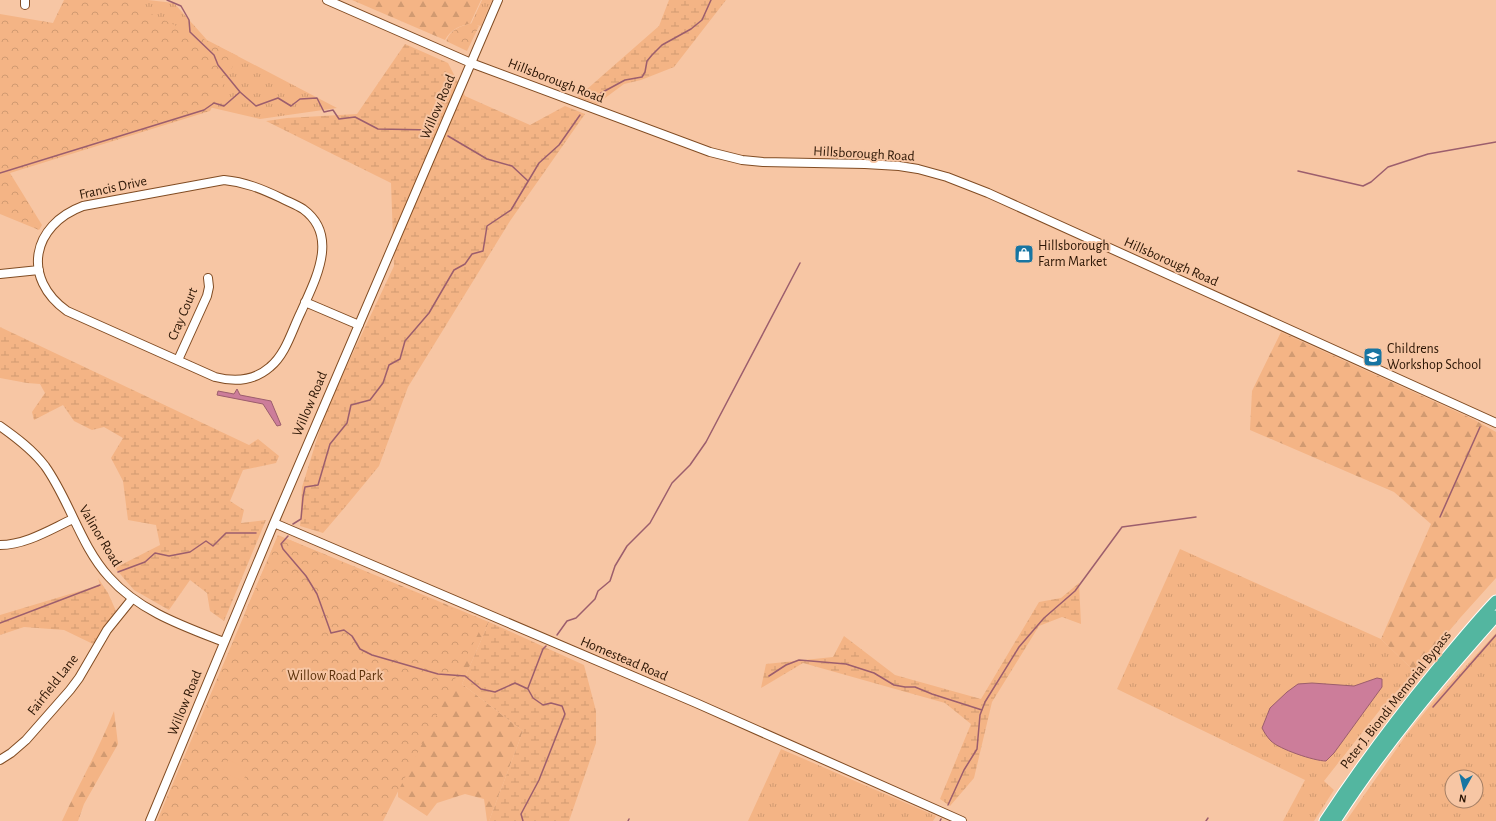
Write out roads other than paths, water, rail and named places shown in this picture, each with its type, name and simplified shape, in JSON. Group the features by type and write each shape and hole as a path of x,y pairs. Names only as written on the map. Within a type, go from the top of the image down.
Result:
{"highway":[{"name":"Peter J. Biondi Memorial Bypass","path":"1325,821 1382,739 1458,644 1496,601"},
{"name":"Peter J. Biondi Memorial Bypass","path":"1334,821 1393,738 1452,666 1496,616"}],"street":[{"name":"Hillsborough Road","path":"327,0 471,62 682,142 724,156 763,162 899,166 918,169 947,177 988,193 1496,423"},
{"name":"Willow Road","path":"150,821 274,523 498,0"},
{"name":"Francis Drive","path":"224,180 235,181 255,186 298,206 308,214 316,224 322,239 322,256 318,271 305,302 280,356 269,368 256,376 240,380 223,379 215,377 67,311 51,297 43,284 39,270 40,250 44,237 53,223 67,212 83,206 205,183 224,180"},
{"path":"0,274 39,270"},
{"name":"Cray Court","path":"178,360 207,296 209,287 208,278"},
{"path":"305,302 359,325"},
{"name":"Valinor Road","path":"0,426 20,441 40,460 55,481 73,519 101,568 115,584 132,599 160,616 224,642"},
{"path":"0,545 27,540 73,519"},
{"name":"Homestead Road","path":"274,523 696,703 962,821"},
{"name":"Fairfield Lane","path":"0,760 26,740 70,690 108,630 132,599"}],"waterway":[{"path":"167,0 181,6 189,20 190,32 214,55 218,65 240,92"},
{"path":"591,98 599,96 601,93 625,80 642,77 645,72 647,61 652,55 662,45 691,29 702,20 711,0"},
{"path":"0,173 204,110 214,103 224,106 240,92 256,106 278,98 291,106 300,99 317,98 324,112 333,110 339,119 355,117 378,129 433,130"},
{"path":"293,524 301,519 305,487 318,485 330,444 347,423 351,405 370,400 383,383 389,365 400,359 405,341 429,313 454,270 465,264 472,254 483,251 487,226 511,210 539,163 559,145 580,115"},
{"path":"448,136 487,159 512,166 528,181"},
{"path":"1298,171 1363,186 1371,182 1388,167 1428,154 1496,142"},
{"path":"557,635 567,621 576,618 595,599 598,591 610,581 615,566 627,546 650,523 672,483 690,465 706,442 800,263"},
{"path":"1440,517 1480,427"},
{"path":"948,805 964,770 977,749 980,715 985,702 1019,647 1044,618 1075,591 1122,527 1196,517"},
{"path":"118,572 145,562 155,553 169,556 190,552 206,541 213,546 226,533 256,533"},
{"path":"288,536 281,544 283,549 306,576 317,594 331,633 344,630 352,636 360,649 372,655 438,674 465,676 481,689 495,692 515,683 528,689 533,698 543,705 551,703 562,706 565,714 539,780 521,814 523,821"},
{"path":"0,623 100,585"},
{"path":"1433,707 1496,635"},
{"path":"528,688 543,649 546,646"},
{"path":"769,676 786,665 799,660 846,664 874,673 894,685 915,687 982,710"}],"place":[{"name":"Hillsborough Farm Market","path":"1024,254"},
{"name":"Childrens Workshop School","path":"1373,357"}],"park label":[{"name":"Willow Road Park","path":"335,676"}]}
